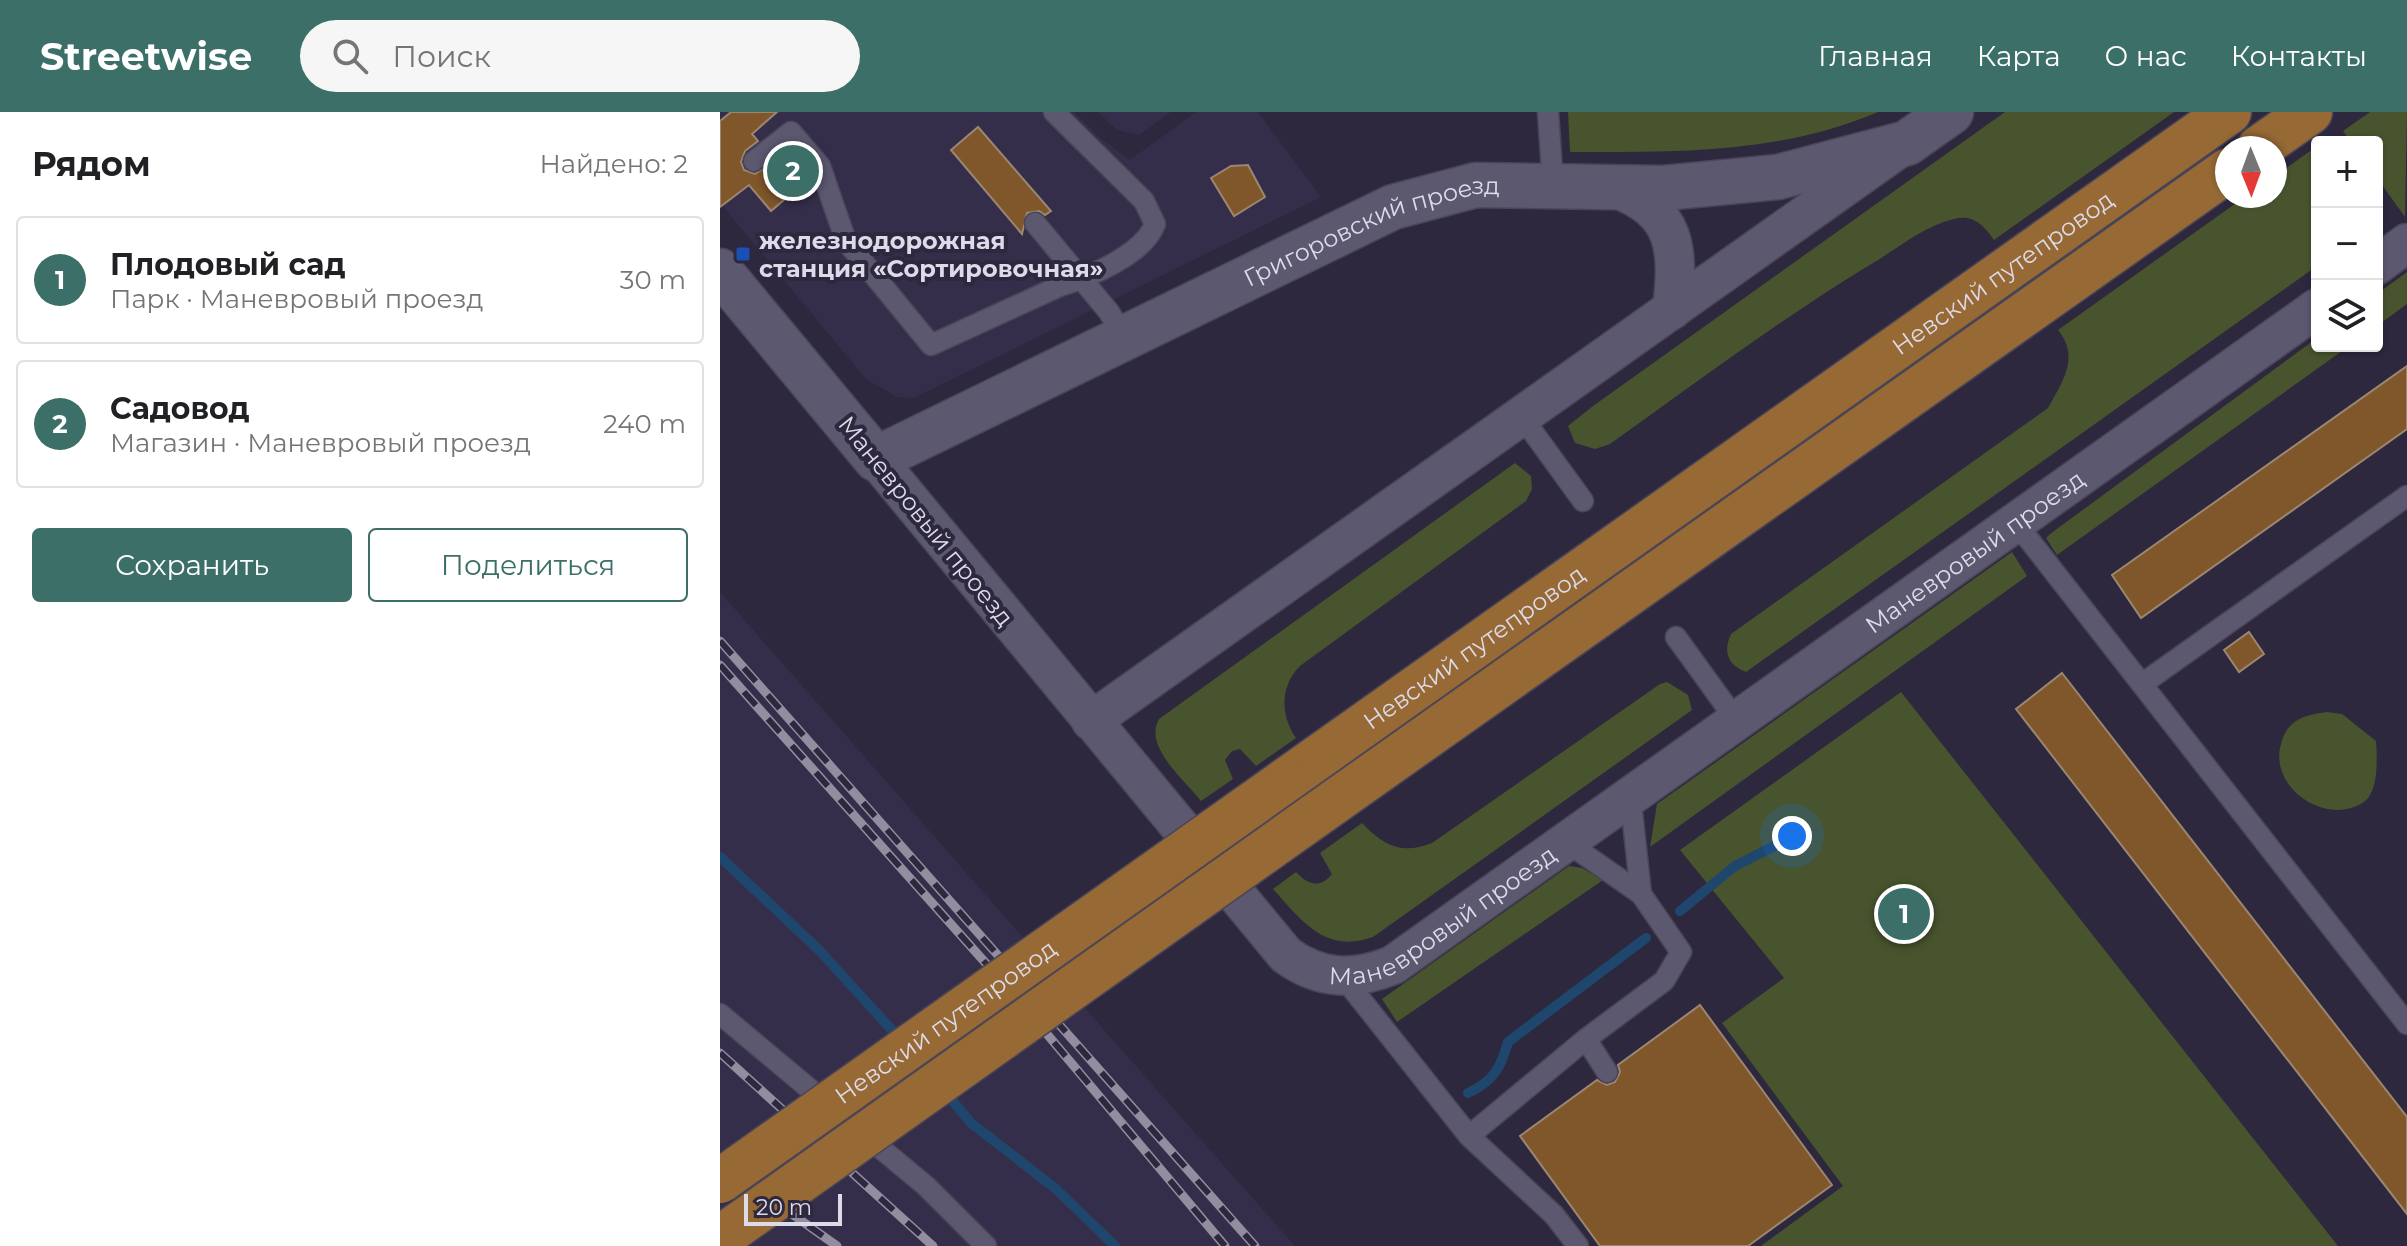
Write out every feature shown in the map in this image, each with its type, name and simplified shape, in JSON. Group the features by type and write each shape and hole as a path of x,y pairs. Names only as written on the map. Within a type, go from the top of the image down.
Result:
{"main road":[{"name":"Невский путепровод","path":"720,1181 2229,112"},
{"path":"2276,136 2310,112"},
{"name":"Невский путепровод","path":"720,1238 2215,179"}],"street":[{"name":"Григоровский проезд","path":"1091,721 1951,112"},
{"name":"Григоровский проезд","path":"876,459 1393,207 1476,185 1614,188 1722,185 1778,177 1907,143"},
{"path":"1614,188 1640,197 1667,226 1676,265 1672,310"},
{"path":"2383,261 2407,243"},
{"name":"Маневровый проезд","path":"720,271 1091,721 1226,854 1286,955 1304,968 1343,977 1372,973 1393,965 2311,312"}],"lane":[{"path":"754,161 791,132 820,166 846,241 931,345 1082,279 1149,240 1155,224 1144,201 1054,112"},
{"path":"1548,112 1553,186"},
{"path":"1035,223 1082,279 1124,337"},
{"path":"1522,417 1583,501"},
{"path":"2142,684 2407,496"},
{"path":"2016,523 2407,1024"},
{"path":"1676,637 1736,720"},
{"path":"1630,794 1641,894"},
{"path":"1469,1136 1586,1039 1664,981 1681,952 1641,894 1565,841"},
{"path":"1343,977 1469,1136 1554,1215 1578,1246"},
{"path":"720,1014 926,1186 986,1246"},
{"path":"1586,1039 1607,1072"}],"shaded area":[{"path":"720,112 1074,112 1098,136 1130,160 1196,112 1258,112 1321,197 914,398 897,397 866,379 720,203"},
{"path":"1098,112 1171,112 1139,135 1117,130"},
{"path":"720,592 1120,1048 1295,1246 720,1246"}],"green space":[{"path":"1568,112 1878,112 1804,136 1727,148 1570,152"},
{"path":"2005,112 2174,112 1994,240 1982,226 1967,218 1933,226 1806,306 1610,444 1595,449 1575,443 1568,426 1593,406"},
{"path":"2370,112 2407,112 2405,217 2383,186 2383,136 2347,136 2343,131"},
{"path":"2311,150 2311,270 1746,672 1735,666 1727,652 1731,634 2048,408 2067,369 2068,350 2058,330 2229,208 2287,208 2287,167"},
{"path":"2407,272 2407,304 2383,322 2383,290"},
{"path":"2311,342 2311,352 2341,352 2057,555 2046,538"},
{"path":"1515,463 1531,476 1532,489 1526,501 1300,666 1289,682 1284,701 1287,720 1296,738 1256,766 1240,749 1232,751 1225,760 1233,779 1201,801 1161,752 1156,730 1159,719"},
{"path":"2012,552 2027,576 1650,847 1657,804"},
{"path":"1667,682 1688,695 1692,710 1373,937 1356,941 1328,938 1305,923 1273,889 1296,872 1314,884 1328,879 1332,874 1320,853 1362,823 1378,838 1394,846 1412,848 1432,843"},
{"path":"1901,692 2338,1246 1761,1246 1843,1186 1722,1023 1784,978 1680,850"},
{"path":"2327,712 2342,714 2376,741 2373,789 2365,801 2351,808 2335,810 2305,800 2292,789 2279,760 2281,744 2292,724 2304,717"},
{"path":"1569,866 1582,868 1603,880 1397,1022 1382,999"}],"building":[{"path":"731,112 777,112 752,134 758,141 745,151 741,162 744,170 755,174 775,161 798,188 771,211 749,185 720,207 720,121"},
{"path":"978,127 1051,211 1045,215 1039,211 1027,213 1022,234 951,150"},
{"path":"1248,165 1265,197 1234,216 1211,178 1231,166"},
{"path":"2407,366 2407,429 2141,618 2112,575"},
{"path":"2249,632 2264,654 2239,672 2224,650"},
{"path":"2062,673 2407,1117 2407,1214 2016,709"},
{"path":"1700,1005 1832,1185 1748,1246 1600,1246 1520,1136 1597,1080 1607,1085 1615,1082 1620,1072 1618,1065"}],"waterway":[{"path":"1680,911 1735,866 1786,840"},
{"path":"720,857 819,950 901,1040"},
{"path":"1468,1093 1495,1072 1508,1042 1646,938"},
{"path":"945,1092 971,1123 1056,1189 1115,1246"}],"railway":[{"path":"720,641 1255,1246"},
{"path":"720,665 1015,996 1225,1246"},
{"path":"720,1053 933,1246"},
{"path":"720,1163 837,1246"}],"place":[{"name":"Садовод","path":"793,171"},
{"name":"железнодорожная станция «Сортировочная»","path":"743,254"},
{"name":"Плодовый сад","path":"1904,914"}]}
